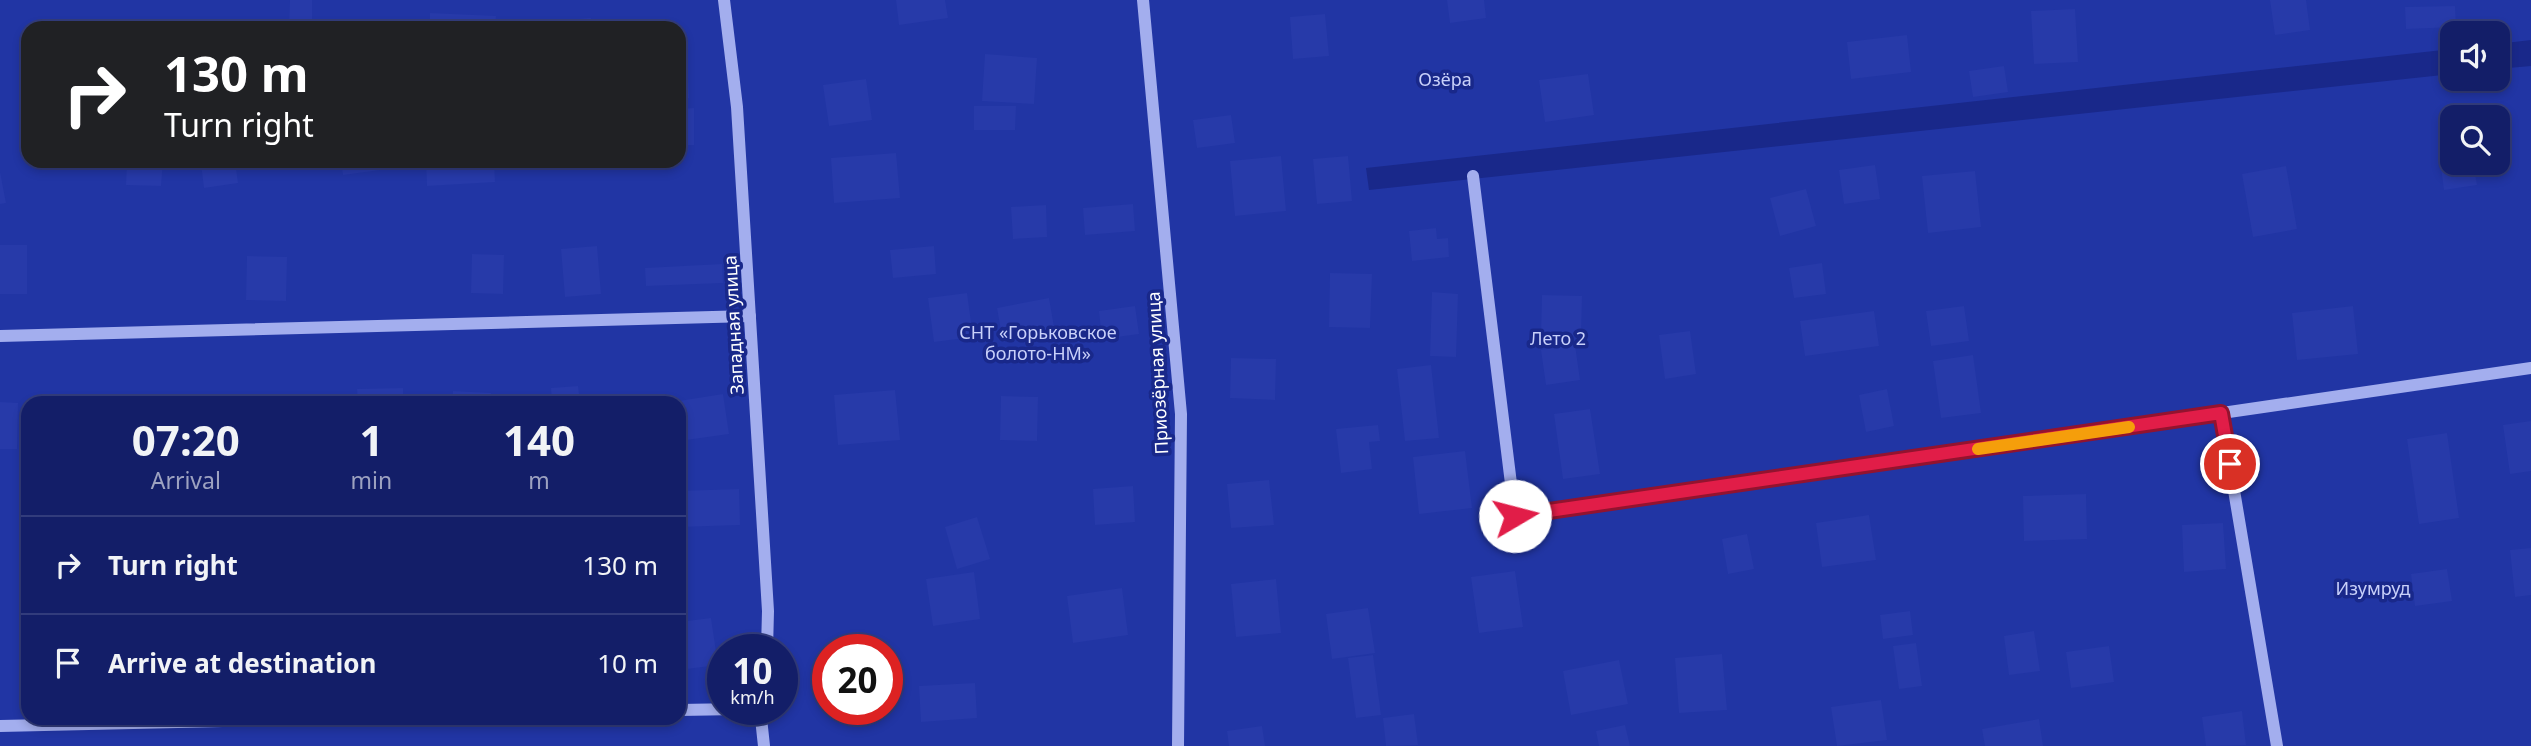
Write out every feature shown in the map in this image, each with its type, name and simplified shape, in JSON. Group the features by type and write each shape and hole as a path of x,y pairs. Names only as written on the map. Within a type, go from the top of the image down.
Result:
{"street":[{"name":"Западная улица","path":"724,0 737,107 767,634"},
{"name":"Приозёрная улица","path":"1143,0 1181,414 1178,746"},
{"path":"1473,176 1515,516 2531,368"},
{"path":"0,336 750,316"},
{"path":"2221,413 2277,746"},
{"path":"686,710 707,710"},
{"path":"0,726 45,725"},
{"path":"762,725 764,746"}],"green space":[{"path":"0,0 2531,0 2531,40 2510,42 2510,21 2440,21 2440,50 1366,168 1369,190 2440,75 2440,91 2510,91 2510,68 2531,66 2531,746 0,746"}],"building":[{"path":"290,0 312,0 312,21 289,21"},
{"path":"896,0 945,0 948,18 899,25"},
{"path":"1447,0 1484,0 1486,18 1450,23"},
{"path":"2270,0 2306,0 2310,30 2275,35"},
{"path":"2455,6 2456,21 2440,21 2440,28 2406,29 2405,7"},
{"path":"2075,9 2078,62 2034,64 2031,11"},
{"path":"430,13 496,16 496,21 430,21"},
{"path":"1325,14 1329,56 1293,59 1290,17"},
{"path":"591,18 591,21 548,21"},
{"path":"1907,35 1911,72 1851,79 1847,42"},
{"path":"686,38 689,98 686,98"},
{"path":"985,54 1037,58 1034,104 982,101"},
{"path":"2004,66 2008,92 1973,97 1969,71"},
{"path":"1588,74 1594,115 1545,122 1539,80"},
{"path":"866,79 872,120 829,126 823,85"},
{"path":"974,106 1016,106 1015,130 974,130"},
{"path":"694,108 694,145 686,145 686,109"},
{"path":"1231,115 1235,143 1197,148 1193,120"},
{"path":"896,153 900,198 834,203 831,158"},
{"path":"1281,156 1286,211 1235,216 1230,161"},
{"path":"1348,156 1352,201 1317,204 1313,159"},
{"path":"1875,165 1880,199 1844,204 1839,170"},
{"path":"2286,166 2297,229 2253,237 2242,174"},
{"path":"127,168 162,168 161,186 126,185"},
{"path":"202,168 236,168 238,183 204,188"},
{"path":"342,168 380,168 380,170 343,175"},
{"path":"426,168 494,168 495,182 427,186"},
{"path":"1975,171 1981,227 1928,233 1922,176"},
{"path":"0,172 6,203 0,204"},
{"path":"2442,175 2475,175 2477,185 2444,190"},
{"path":"1806,189 1816,226 1780,236 1770,198"},
{"path":"1133,204 1135,231 1085,235 1083,208"},
{"path":"1046,205 1047,237 1013,239 1011,207"},
{"path":"1436,228 1437,239 1448,238 1449,257 1412,261 1409,231"},
{"path":"0,245 27,245 27,294 0,294"},
{"path":"597,246 601,294 565,297 561,249"},
{"path":"934,246 936,274 893,278 890,250"},
{"path":"472,254 504,255 503,294 471,293"},
{"path":"247,256 287,257 286,301 246,300"},
{"path":"1822,263 1826,294 1794,298 1789,268"},
{"path":"722,264 723,283 646,286 645,268"},
{"path":"1330,273 1372,274 1370,328 1329,327"},
{"path":"1432,292 1458,294 1456,357 1430,356"},
{"path":"967,293 973,337 934,342 928,298"},
{"path":"1542,295 1582,296 1581,336 1541,335"},
{"path":"1049,298 1055,333 1003,342 997,308"},
{"path":"1135,306 1139,334 1102,339 1099,311"},
{"path":"1964,306 1969,341 1931,346 1926,311"},
{"path":"2353,306 2358,354 2297,360 2292,313"},
{"path":"1874,311 1879,346 1805,356 1800,321"},
{"path":"1690,331 1696,374 1665,379 1659,335"},
{"path":"1575,345 1580,380 1546,385 1541,350"},
{"path":"1973,355 1981,413 1941,418 1933,361"},
{"path":"1231,358 1276,359 1275,400 1230,398"},
{"path":"1431,365 1439,438 1405,441 1397,369"},
{"path":"578,386 579,396 552,396 551,388"},
{"path":"403,388 403,396 358,396 357,389"},
{"path":"1887,389 1894,426 1866,432 1859,395"},
{"path":"895,390 900,440 838,445 834,395"},
{"path":"453,391 491,393 491,396 453,396"},
{"path":"723,394 729,434 686,440 686,400"},
{"path":"1001,396 1038,397 1037,441 1000,440"},
{"path":"0,402 18,403 17,449 0,449"},
{"path":"1590,409 1600,474 1563,479 1554,414"},
{"path":"2531,421 2531,471 2510,474 2503,425"},
{"path":"1378,425 1380,441 1369,442 1372,469 1341,473 1336,429"},
{"path":"2447,433 2459,518 2419,524 2407,439"},
{"path":"1465,451 1472,508 1419,514 1413,457"},
{"path":"1269,480 1274,525 1231,528 1227,484"},
{"path":"1133,486 1135,522 1095,525 1093,489"},
{"path":"739,489 740,525 686,527 686,491"},
{"path":"2086,494 2087,539 2024,541 2023,496"},
{"path":"1869,515 1876,560 1822,567 1816,523"},
{"path":"977,517 990,559 957,569 945,527"},
{"path":"2223,523 2226,569 2184,572 2182,525"},
{"path":"1747,534 1754,569 1728,574 1722,539"},
{"path":"2531,548 2531,595 2515,597 2510,550"},
{"path":"2447,569 2452,601 2415,606 2411,574"},
{"path":"1515,571 1523,627 1479,633 1471,577"},
{"path":"974,572 980,619 933,626 926,579"},
{"path":"1276,579 1281,633 1236,637 1231,584"},
{"path":"1122,588 1128,635 1073,643 1067,596"},
{"path":"1368,608 1375,653 1332,659 1326,614"},
{"path":"1910,611 1913,635 1883,639 1880,615"},
{"path":"711,618 713,634 707,634 707,666 686,669 686,621"},
{"path":"2034,631 2040,671 2009,675 2004,636"},
{"path":"1916,643 1922,686 1899,689 1893,646"},
{"path":"2109,646 2114,682 2071,688 2066,652"},
{"path":"1722,654 1727,710 1679,713 1675,658"},
{"path":"1373,655 1381,715 1356,718 1348,658"},
{"path":"1619,660 1628,704 1571,715 1563,671"},
{"path":"975,683 977,718 921,722 919,686"},
{"path":"1881,700 1887,740 1837,746 1831,707"},
{"path":"2242,711 2246,745 2206,746 2202,717"},
{"path":"1414,714 1418,745 1386,746 1383,718"},
{"path":"2039,719 2043,746 1985,746 1982,729"},
{"path":"1625,725 1630,746 1599,746 1596,731"},
{"path":"1262,726 1265,746 1229,746 1227,731"}],"slow traffic":[{"path":"1978,449 2129,427"}],"route":[{"path":"1515,516 2221,413 2230,464"}],"park label":[{"name":"Озёра","path":"1445,79"},
{"name":"Лето 2","path":"1558,338"},
{"name":"СНТ «Горьковское болото-НМ»","path":"1038,342"},
{"name":"Изумруд","path":"2373,588"}]}
